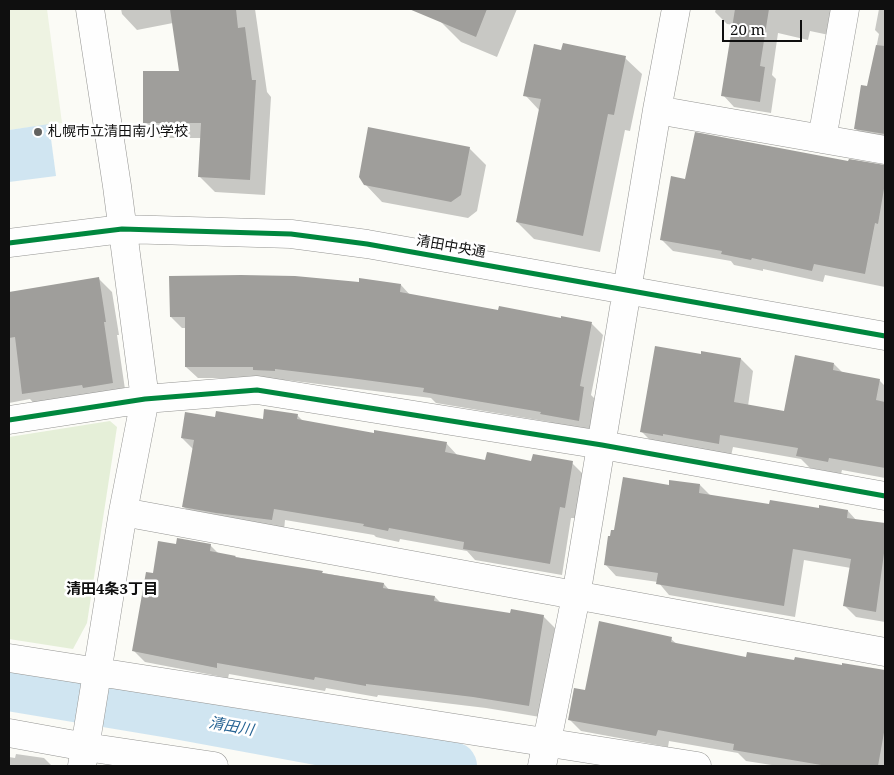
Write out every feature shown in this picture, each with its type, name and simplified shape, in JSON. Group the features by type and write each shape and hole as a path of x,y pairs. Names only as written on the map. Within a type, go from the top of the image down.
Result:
{"street":[{"path":"85,747 123,512 145,399 90,9"},
{"path":"544,756 576,596 657,110 676,9"},
{"path":"822,139 845,9"},
{"path":"657,110 885,150"},
{"name":"清田中央通","path":"9,244 122,229 291,234 367,244 885,336"},
{"path":"9,420 145,399 257,390 602,445 885,496"},
{"path":"123,512 885,652"},
{"path":"9,658 96,678 544,756 697,766"},
{"path":"9,733 85,747 214,766"}],"green space":[{"path":"9,9 47,9 62,123 9,130"},
{"path":"110,421 117,427 87,623 73,649 9,639 9,437"}],"water":[{"path":"49,124 56,176 9,182 9,130"}],"building":[{"path":"170,9 236,9 238,28 245,27 252,80 256,80 250,180 198,177 201,123 143,123 143,71 179,71"},
{"path":"409,9 487,9 476,37"},
{"path":"735,9 769,9 760,66 765,67 760,102 721,96"},
{"path":"563,43 626,56 614,115 608,114 583,236 516,222 541,99 523,96 534,44 561,50"},
{"path":"876,45 885,46 885,134 854,129 861,85 867,86"},
{"path":"368,127 470,147 461,195 451,202 364,185 359,177"},
{"path":"695,132 848,161 849,159 885,165 885,183 878,224 875,223 865,274 814,264 812,271 752,258 751,260 721,254 722,251 660,240 671,176 685,179"},
{"path":"169,276 295,276 359,282 359,278 401,284 400,292 498,310 499,306 592,322 580,386 584,387 579,421 540,414 541,412 423,392 424,388 275,369 275,371 253,370 253,367 185,367 185,317 170,317"},
{"path":"99,277 113,383 83,388 82,385 22,394 15,337 9,338 9,292"},
{"path":"655,346 701,354 701,351 741,358 734,402 784,411 795,355 834,363 833,370 880,379 876,400 885,402 885,468 829,458 828,462 796,456 798,448 720,435 719,444 640,432"},
{"path":"264,409 298,414 297,419 374,433 374,430 447,442 445,452 485,460 487,452 531,461 533,454 573,461 565,508 560,507 550,564 463,549 464,542 389,528 388,531 363,526 364,524 274,509 272,520 182,507 194,440 181,438 185,412 215,417 216,411 263,419"},
{"path":"623,477 669,485 669,480 700,484 699,493 769,504 770,500 819,508 819,505 848,510 847,518 885,523 885,546 876,612 843,606 851,559 793,549 784,606 656,584 658,573 604,565 608,536 610,536 611,530 614,530"},
{"path":"177,538 211,544 210,551 235,557 384,583 383,588 435,596 434,601 510,613 511,609 544,615 529,706 473,697 366,684 366,686 315,677 314,680 217,663 217,668 132,651 146,572 153,573 158,541 176,544"},
{"path":"599,621 672,637 671,642 746,657 747,652 794,660 795,657 885,670 885,727 878,766 827,766 733,750 734,744 658,730 656,736 568,720 574,688 585,690"}],"waterway":[{"name":"清田川","path":"9,687 171,714 453,766"}],"cycle path":[{"path":"9,243 122,229 291,234 367,244 885,336"},
{"path":"9,420 145,399 257,390 602,445 885,496"}],"place":[{"name":"札幌市立清田南小学校","path":"38,132"}],"district":[{"name":"清田4条3丁目","path":"112,590"}]}
